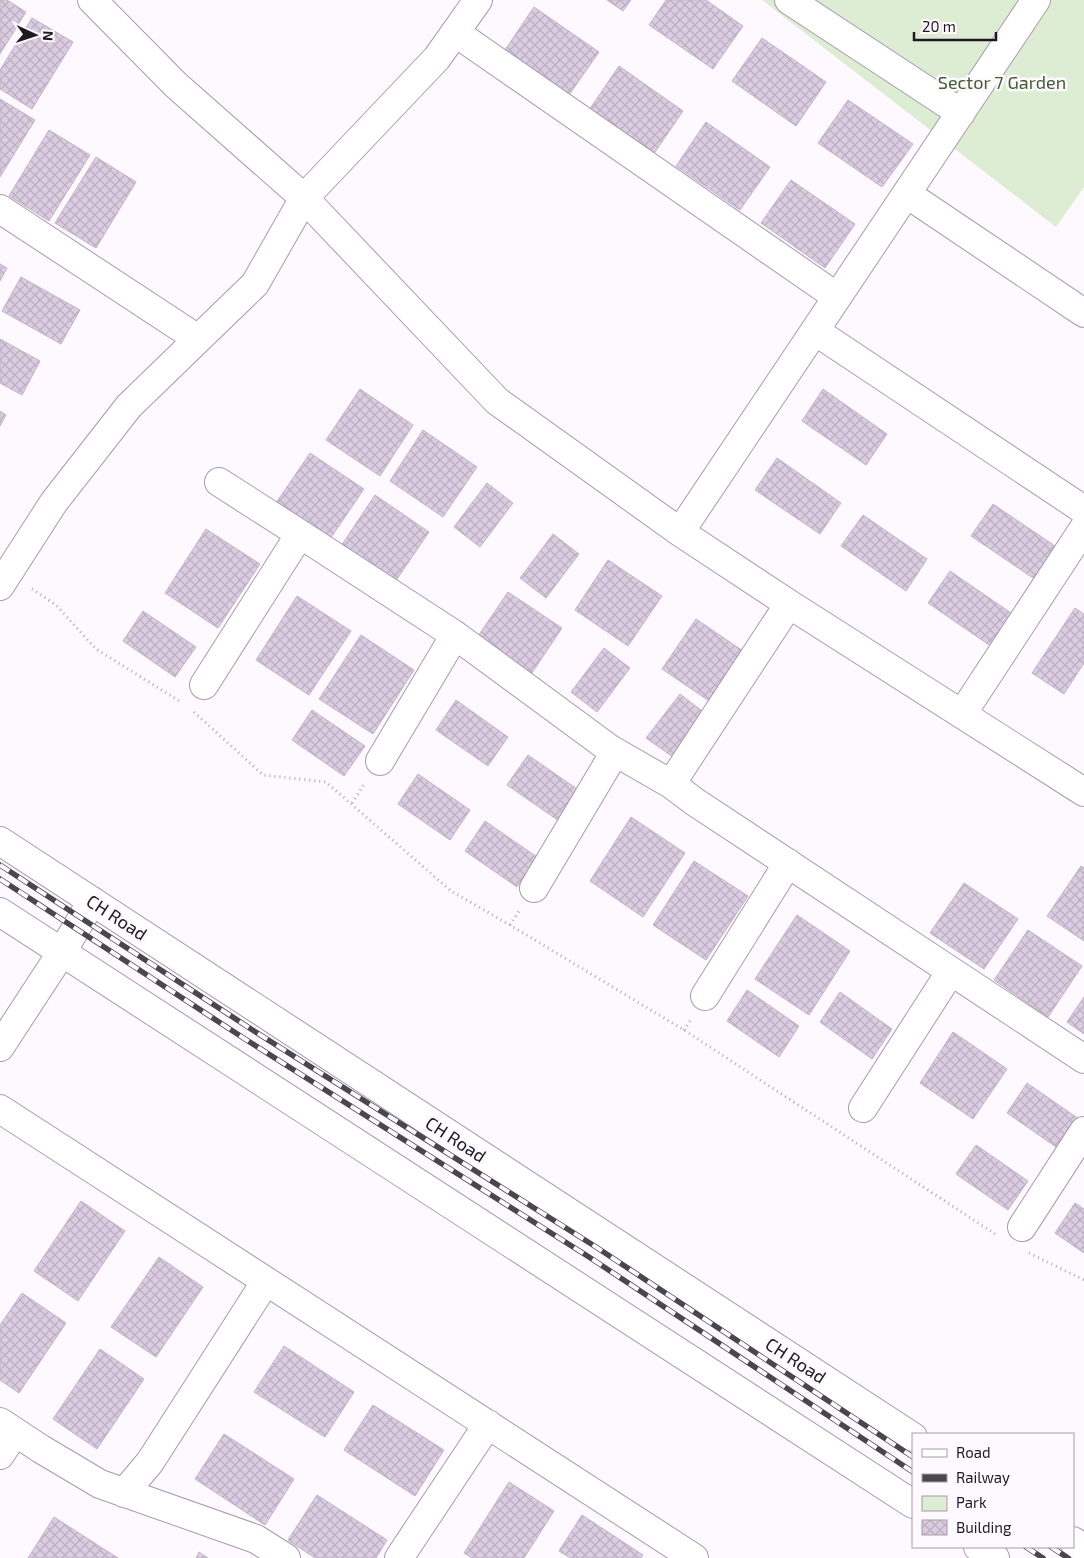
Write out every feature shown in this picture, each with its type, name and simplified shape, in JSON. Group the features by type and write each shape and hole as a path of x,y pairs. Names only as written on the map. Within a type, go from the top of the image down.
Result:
{"street":[{"path":"4,580 54,502 129,406 255,284 304,198 437,58 478,0"},
{"path":"789,0 961,113"},
{"path":"680,532 1036,0"},
{"path":"95,1 176,85 304,198 497,401 680,532 789,604 1084,792"},
{"path":"456,33 838,297"},
{"path":"907,194 1084,313"},
{"path":"0,209 198,339"},
{"path":"815,331 1084,510"},
{"path":"219,482 454,636 616,752 671,784 1084,1059"},
{"path":"962,714 1084,528"},
{"path":"204,685 300,534"},
{"path":"671,784 789,604"},
{"path":"380,761 454,636"},
{"path":"534,888 616,752"},
{"name":"CH Road","path":"0,841 912,1436"},
{"path":"705,996 788,863"},
{"path":"0,1046 62,952 92,901"},
{"path":"0,912 912,1503"},
{"path":"863,1108 951,971"},
{"path":"0,1109 488,1424 679,1554"},
{"path":"1022,1238 1084,1131"},
{"path":"124,1493 150,1462 266,1281"},
{"path":"399,1558 488,1424"},
{"path":"0,1455 8,1427 100,1484 256,1539 286,1558"},
{"path":"980,1548 995,1558"}],"path":[{"path":"4,580 56,605 96,649 188,707 263,775 326,782 451,891 684,1030 996,1235"},
{"path":"1022,1238 1084,1280"}],"green space":[{"name":"Sector 7 Garden","path":"762,0 1084,0 1084,187 1056,227"}],"building":[{"path":"0,0 7,0 26,12 0,54"},
{"path":"607,0 631,0 623,11"},
{"path":"666,0 706,0 743,26 713,69 649,25"},
{"path":"534,7 599,52 569,95 505,50"},
{"path":"32,18 73,42 32,109 0,89 0,70"},
{"path":"762,38 826,82 796,126 732,81"},
{"path":"619,66 683,111 653,155 589,110"},
{"path":"0,99 35,120 0,177"},
{"path":"848,100 913,144 882,187 818,143"},
{"path":"706,122 770,167 740,210 676,166"},
{"path":"49,130 90,155 49,221 9,196"},
{"path":"96,157 136,182 96,248 55,223"},
{"path":"791,180 855,224 825,268 761,223"},
{"path":"0,264 7,268 0,281"},
{"path":"21,277 80,310 61,344 2,311"},
{"path":"0,339 40,361 22,395 0,383"},
{"path":"360,389 413,425 380,476 326,440"},
{"path":"823,389 887,434 866,465 802,421"},
{"path":"0,411 6,415 0,426"},
{"path":"423,430 477,467 443,517 390,481"},
{"path":"310,453 364,489 330,539 276,503"},
{"path":"777,458 841,503 820,534 755,490"},
{"path":"487,483 513,503 480,547 454,527"},
{"path":"375,495 429,532 395,582 341,546"},
{"path":"993,504 1058,548 1036,580 971,536"},
{"path":"863,515 927,559 906,591 841,546"},
{"path":"206,529 260,564 218,628 165,593"},
{"path":"553,534 579,554 546,598 520,578"},
{"path":"608,560 662,596 628,646 575,610"},
{"path":"950,571 1014,615 992,647 928,603"},
{"path":"508,592 562,628 528,679 474,642"},
{"path":"297,596 351,631 309,695 256,660"},
{"path":"1075,608 1084,614 1084,663 1064,694 1032,673"},
{"path":"143,611 196,647 175,677 123,641"},
{"path":"696,619 749,655 715,705 662,669"},
{"path":"361,635 414,670 373,734 319,699"},
{"path":"604,648 630,668 597,712 571,692"},
{"path":"680,694 706,714 673,757 646,738"},
{"path":"456,700 508,737 488,766 436,730"},
{"path":"312,710 365,746 344,776 292,740"},
{"path":"528,755 580,791 559,821 507,785"},
{"path":"418,774 470,810 450,840 398,804"},
{"path":"631,817 685,853 643,917 590,881"},
{"path":"485,821 537,857 517,887 465,851"},
{"path":"694,861 748,896 706,960 653,925"},
{"path":"1081,866 1084,868 1084,941 1047,916"},
{"path":"964,883 1018,919 984,969 930,933"},
{"path":"797,915 850,951 809,1015 755,979"},
{"path":"1028,930 1082,966 1048,1017 994,980"},
{"path":"747,990 799,1026 779,1057 727,1021"},
{"path":"840,992 892,1029 872,1059 820,1022"},
{"path":"1084,997 1084,1034 1067,1022"},
{"path":"953,1032 1007,1069 973,1119 920,1083"},
{"path":"1027,1083 1079,1119 1059,1149 1007,1113"},
{"path":"976,1145 1028,1181 1008,1210 956,1174"},
{"path":"81,1201 125,1231 78,1301 34,1271"},
{"path":"1075,1203 1084,1209 1084,1253 1055,1233"},
{"path":"159,1257 203,1287 156,1357 111,1327"},
{"path":"22,1293 66,1323 19,1393 0,1380 0,1325"},
{"path":"284,1346 354,1392 325,1437 254,1392"},
{"path":"100,1349 144,1379 97,1449 53,1419"},
{"path":"373,1405 444,1450 415,1496 344,1450"},
{"path":"224,1434 294,1479 265,1525 195,1479"},
{"path":"509,1482 554,1511 524,1558 472,1558 464,1553"},
{"path":"317,1495 387,1540 376,1558 315,1558 288,1540"},
{"path":"582,1515 643,1555 641,1558 570,1558 559,1551"},
{"path":"54,1517 118,1558 28,1558"},
{"path":"199,1552 208,1558 196,1558"}],"railway":[{"path":"0,865 251,1029 596,1247 912,1456"},
{"path":"0,879 245,1039 589,1257 912,1471"},
{"path":"1028,1548 1043,1558"},
{"path":"1053,1548 1068,1558"}]}
